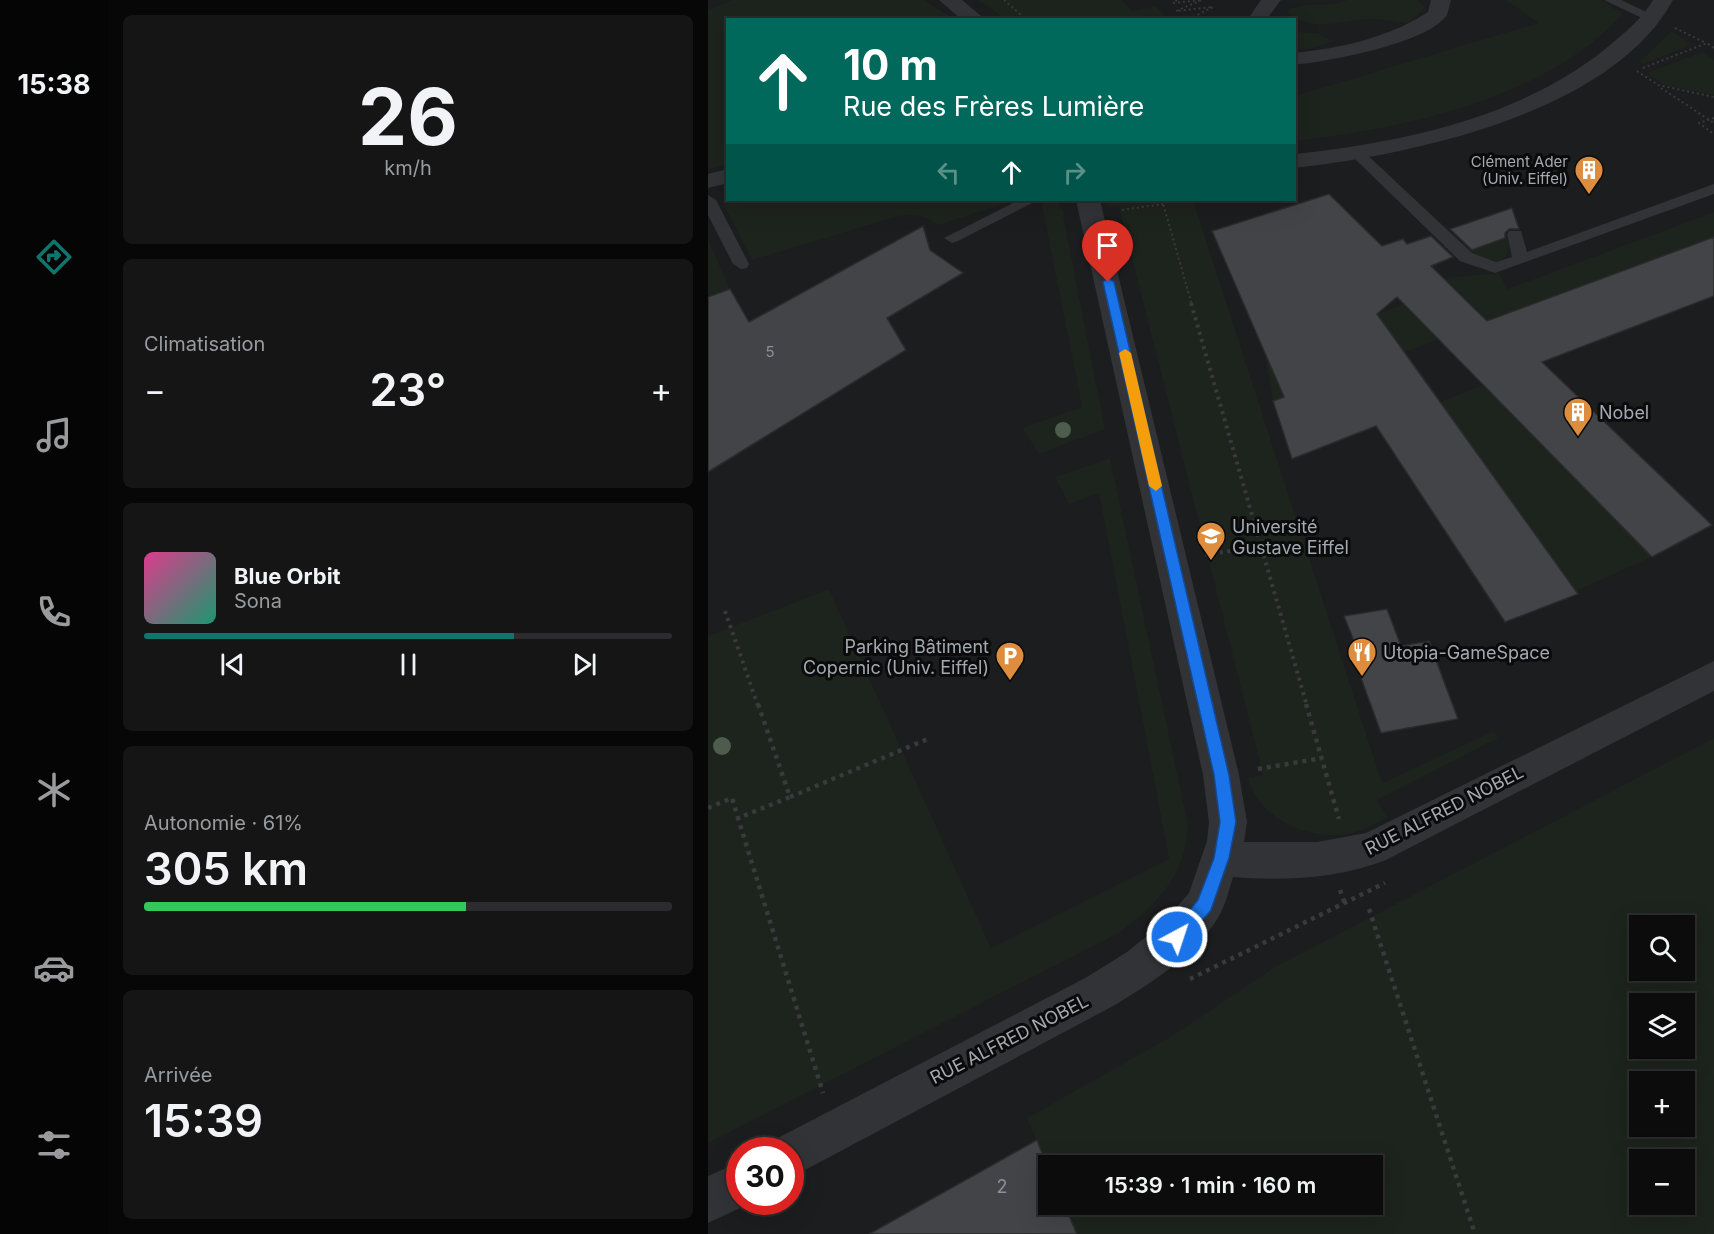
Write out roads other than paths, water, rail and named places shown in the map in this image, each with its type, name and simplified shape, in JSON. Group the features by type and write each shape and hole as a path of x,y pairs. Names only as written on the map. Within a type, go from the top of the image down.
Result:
{"street":[{"path":"949,0 973,18"},
{"path":"1257,18 1270,0"},
{"path":"1296,59 1324,56 1413,30 1437,15 1441,0"},
{"path":"1296,161 1356,153 1472,124 1532,102 1585,76 1622,48 1657,9"},
{"path":"708,181 726,176"},
{"path":"1088,201 1221,775 1228,822 1222,858"},
{"name":"RUE ALFRED NOBEL","path":"804,1148 1101,991 1141,966 1177,937 1205,904 1222,858 1269,862 1313,861 1350,855 1373,848 1714,675"},
{"path":"708,1200 726,1191"}],"lane":[{"path":"1610,0 1657,9"},
{"path":"1356,153 1466,258 1495,268 1714,189"},
{"path":"708,200 741,264"},
{"path":"952,238 1028,201"},
{"path":"1515,234 1521,260"}],"place":[{"name":"Clément Ader (Univ. Eiffel)","path":"1589,196"},
{"name":"Nobel","path":"1578,438"},
{"name":"Université Gustave Eiffel","path":"1211,562"},
{"name":"Utopia-GameSpace","path":"1362,678"},
{"name":"Parking Bâtiment Copernic (Univ. Eiffel)","path":"1010,682"}]}
